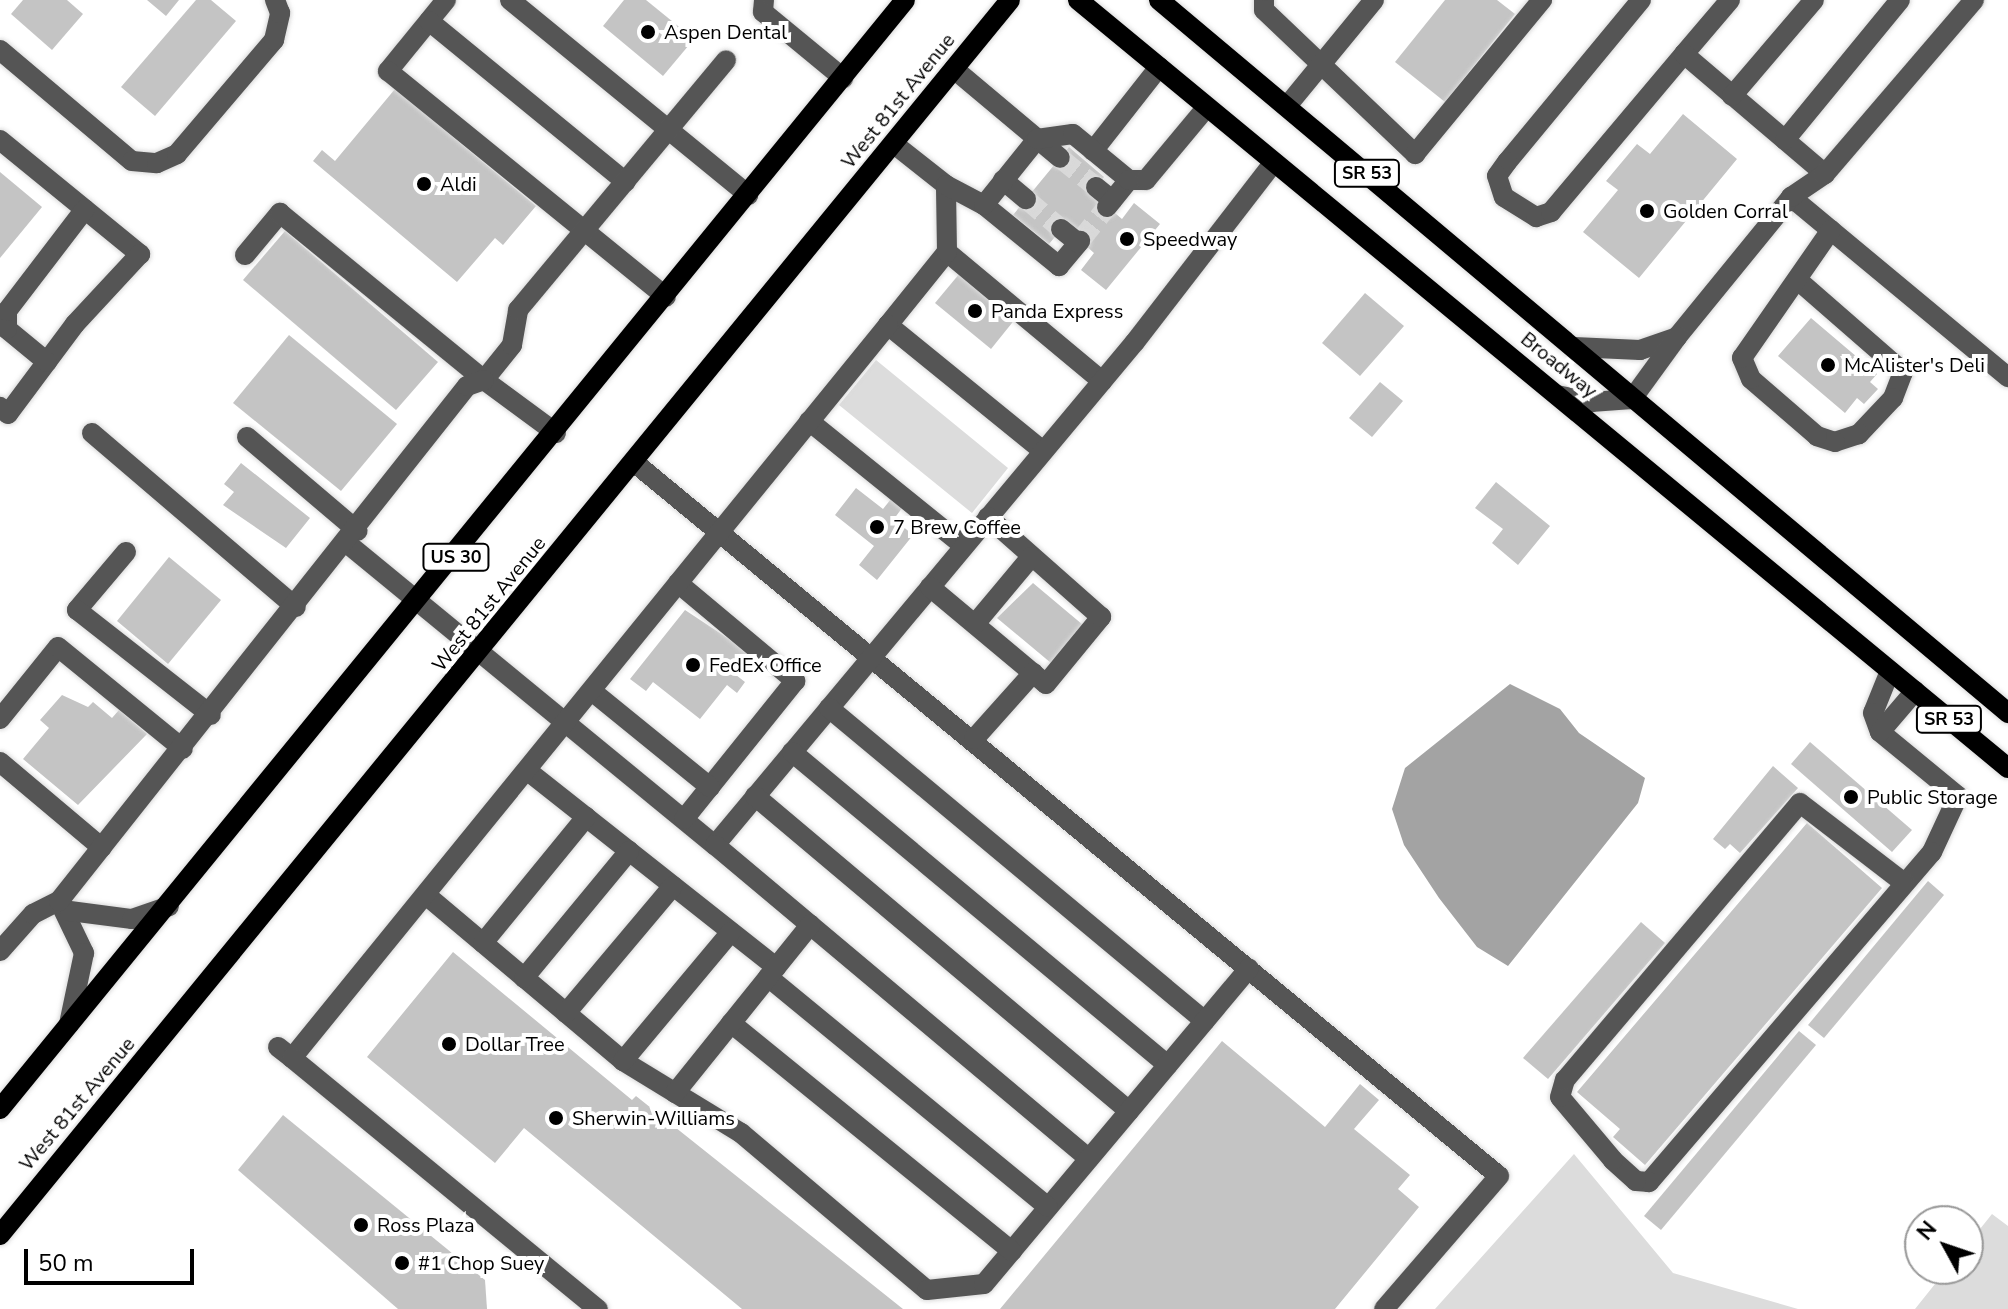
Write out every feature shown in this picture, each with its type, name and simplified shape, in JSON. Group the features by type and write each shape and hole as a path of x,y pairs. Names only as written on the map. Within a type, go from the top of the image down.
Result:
{"main road":[{"name":"US 30","path":"0,1109 419,603 905,0"},
{"name":"West 81st Avenue","path":"0,1235 481,653 1010,0"},
{"name":"Broadway","path":"1078,0 2008,768"},
{"name":"Broadway","path":"1159,0 2008,713"}],"lane":[{"path":"0,50 132,161 157,163 177,154 274,40 280,13 275,0"},
{"path":"446,0 388,71 666,297"},
{"path":"510,0 748,195"},
{"path":"764,0 763,12 843,78"},
{"path":"1264,0 1264,10 1415,154 1540,1"},
{"path":"1287,106 1374,0"},
{"path":"1641,0 1502,169 1504,197 1536,217 1551,212 1730,0"},
{"path":"1732,96 1814,0"},
{"path":"1785,140 1900,0"},
{"path":"1557,395 1632,399 1677,337 1791,197 1825,174 1974,0"},
{"path":"429,21 626,182"},
{"path":"1684,54 1825,174"},
{"path":"64,906 102,848 353,538 467,386 484,380 512,345 518,310 587,231 726,60"},
{"path":"1093,151 1159,67"},
{"path":"954,69 1060,158"},
{"path":"1105,198 1129,180 1146,180 1206,108"},
{"path":"984,205 1037,139 1073,134 1129,180"},
{"path":"0,140 140,254 47,362 8,414 0,407"},
{"path":"894,144 946,185 984,205 1059,266 1079,242 1061,229"},
{"path":"715,845 1102,381 1274,162"},
{"path":"1003,180 1026,199"},
{"path":"598,1309 285,1052 426,895 529,772 721,529 947,252 946,185"},
{"path":"1791,197 2008,377"},
{"path":"47,362 5,320 85,209"},
{"path":"245,255 280,213 484,380 556,433"},
{"path":"1800,282 1903,372 1893,398 1859,434 1835,442 1817,436 1751,379 1742,358 1800,282 1831,230"},
{"path":"947,252 1102,381"},
{"path":"888,325 1043,451"},
{"path":"1574,347 1640,350 1677,337"},
{"path":"809,421 964,546"},
{"path":"92,433 296,607"},
{"path":"247,437 419,603 684,819 1089,1159"},
{"path":"635,463 873,654 1499,1176 1384,1309"},
{"path":"930,587 1046,684 1101,617 988,517"},
{"path":"126,552 77,610 211,715"},
{"path":"975,624 1031,557"},
{"path":"678,583 795,681 684,819"},
{"path":"0,719 58,647 183,749"},
{"path":"1890,671 1873,713 1880,732 1958,796 1932,852 1903,882 1649,1182 1636,1181 1613,1160 1560,1097 1565,1080 1800,803 1903,882"},
{"path":"974,739 1033,673"},
{"path":"1880,732 1915,691"},
{"path":"593,692 710,787"},
{"path":"829,708 1205,1021"},
{"path":"792,752 1168,1065"},
{"path":"0,762 102,848"},
{"path":"529,772 731,932 772,972 1048,1207"},
{"path":"755,796 1129,1111"},
{"path":"483,943 586,817"},
{"path":"524,978 629,851"},
{"path":"566,1013 673,886"},
{"path":"426,895 623,1061 741,1133 927,1290 984,1284 1249,968"},
{"path":"0,951 33,914 64,906 132,919 169,906"},
{"path":"64,906 84,961 68,1027"},
{"path":"675,1093 810,925"},
{"path":"623,1061 731,932"},
{"path":"731,1023 1012,1251"}],"shaded area":[{"path":"876,360 1008,468 972,513 839,405"},
{"path":"1510,684 1560,709 1579,733 1645,778 1638,803 1508,966 1477,947 1439,898 1404,845 1392,809 1405,768"},
{"path":"1574,1154 1673,1273 1798,1309 1435,1309"},
{"path":"1992,1214 2008,1226 2008,1309 1915,1309 1934,1285 1984,1285 1984,1224"}],"building":[{"path":"23,0 67,0 83,14 52,50 11,14"},
{"path":"147,0 179,0 166,16"},
{"path":"196,0 211,0 236,21 155,116 121,87"},
{"name":"Aspen Dental","path":"624,0 646,0 694,39 663,76 603,26"},
{"path":"1445,0 1497,0 1515,14 1445,102 1395,62"},
{"name":"Aldi","path":"395,89 536,206 503,245 495,238 457,282 313,161 322,150 335,161"},
{"name":"Golden Corral","path":"1683,114 1737,159 1639,278 1583,232 1618,190 1606,181 1637,144 1650,154"},
{"name":"Speedway","path":"1069,147 1104,177 1091,193 1122,219 1134,203 1160,224 1106,290 1081,270 1094,253 1064,226 1049,244 1013,215"},
{"path":"0,172 42,207 0,258"},
{"path":"285,231 438,362 396,410 243,280"},
{"name":"Panda Express","path":"960,273 1016,318 991,349 935,303"},
{"path":"1365,293 1404,326 1360,376 1322,343"},
{"name":"McAlister's Deli","path":"1811,318 1877,374 1870,382 1878,389 1864,404 1857,398 1845,413 1778,356"},
{"path":"289,335 397,424 341,491 233,403"},
{"path":"1380,382 1403,401 1372,437 1349,418"},
{"path":"241,463 310,518 286,548 223,505 234,492 224,484"},
{"path":"1496,482 1550,526 1518,565 1492,543 1503,529 1475,508"},
{"name":"7 Brew Coffee","path":"856,488 883,509 891,499 902,508 894,519 913,535 877,580 859,565 874,546 835,515"},
{"path":"169,557 221,600 168,664 117,621"},
{"path":"1033,583 1083,625 1051,663 997,618"},
{"name":"FedEx Office","path":"685,610 753,655 736,675 745,682 737,693 727,685 700,719 653,682 646,691 630,679"},
{"path":"62,695 88,707 93,702 112,718 119,710 147,734 78,805 23,759 49,728 40,720"},
{"name":"Public Storage","path":"1810,742 1912,830 1892,852 1791,764"},
{"path":"1773,766 1798,788 1740,853 1730,844 1725,849 1713,839"},
{"path":"1807,823 1882,888 1645,1165 1613,1137 1620,1129 1577,1092"},
{"path":"1928,881 1944,895 1824,1038 1808,1025"},
{"path":"1641,922 1665,943 1548,1079 1523,1058"},
{"path":"453,952 632,1100 636,1096 903,1309 742,1309 524,1128 495,1163 367,1057"},
{"path":"1799,1031 1816,1045 1661,1230 1644,1216"},
{"path":"1222,1041 1325,1127 1360,1084 1379,1100 1354,1129 1410,1175 1398,1189 1419,1207 1335,1309 1000,1309"},
{"name":"Ross Plaza","path":"283,1115 485,1280 487,1309 398,1309 238,1170"}],"tunnel":[{"path":"1060,158 1096,187"},
{"path":"1026,199 1061,229"},
{"path":"1080,241 1107,207"}],"place":[{"name":"Aspen Dental","path":"648,32"},
{"name":"Aldi","path":"424,184"},
{"name":"Golden Corral","path":"1647,211"},
{"name":"Speedway","path":"1127,239"},
{"name":"Panda Express","path":"975,311"},
{"name":"McAlister's Deli","path":"1828,365"},
{"name":"7 Brew Coffee","path":"877,527"},
{"name":"FedEx Office","path":"693,665"},
{"name":"Public Storage","path":"1851,797"},
{"name":"Dollar Tree","path":"449,1044"},
{"name":"Sherwin-Williams","path":"556,1118"},
{"name":"Ross Plaza","path":"361,1225"},
{"name":"#1 Chop Suey","path":"402,1263"}]}
